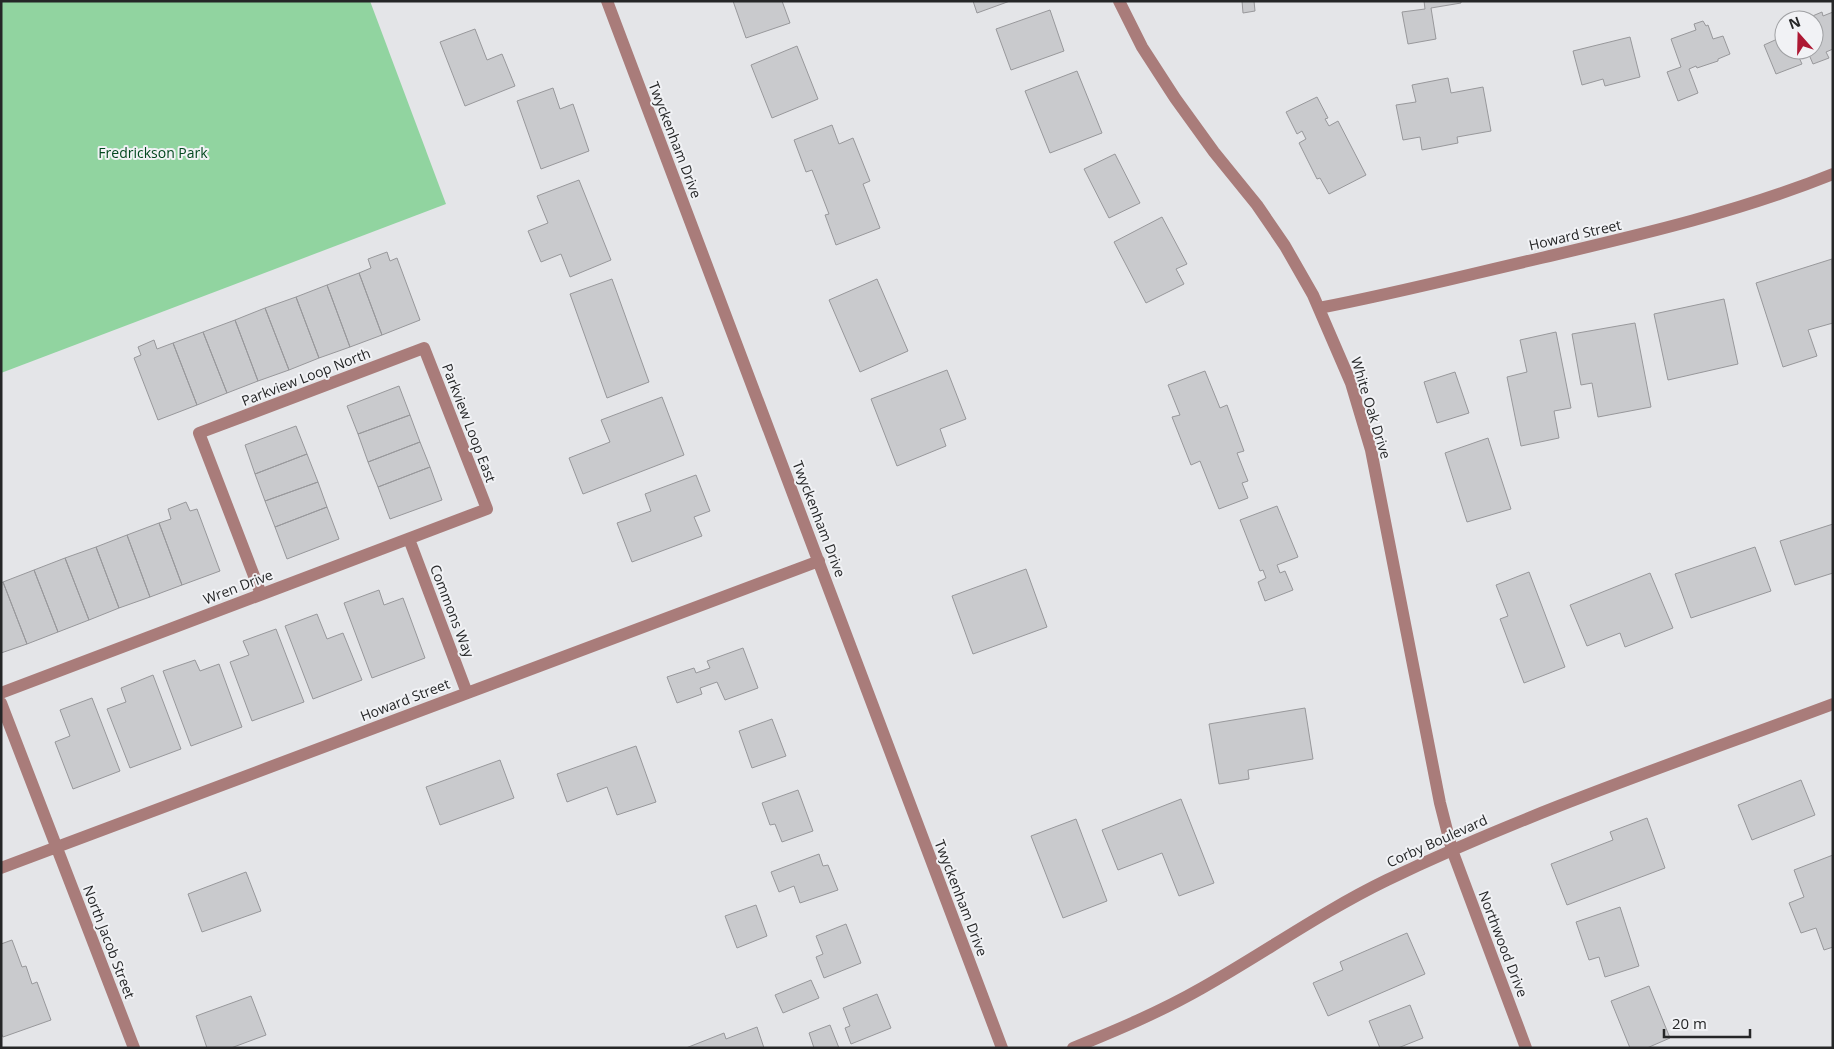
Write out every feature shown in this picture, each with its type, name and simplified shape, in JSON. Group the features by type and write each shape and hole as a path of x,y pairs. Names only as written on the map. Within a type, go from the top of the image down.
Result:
{"street":[{"name":"Twyckenham Drive","path":"607,1 1002,1048"},
{"name":"White Oak Drive","path":"1119,1 1142,47 1161,76 1214,152 1257,205 1285,246 1319,308 1351,383 1371,450 1440,803 1452,850"},
{"name":"Howard Street","path":"1319,308 1622,239 1730,209 1833,174"},
{"name":"Parkview Loop North","path":"261,594 199,433 424,348"},
{"name":"Parkview Loop East","path":"424,348 486,509"},
{"name":"Wren Drive","path":"1,693 486,509"},
{"name":"Commons Way","path":"409,539 467,693"},
{"name":"Howard Street","path":"1,868 819,561"},
{"path":"1,703 56,847"},
{"name":"Corby Boulevard","path":"1072,1048 1143,1019 1203,988 1286,936 1385,881 1452,850 1532,816 1833,704"},
{"name":"North Jacob Street","path":"56,847 134,1048"},
{"name":"Northwood Drive","path":"1452,850 1526,1048"}],"green space":[{"name":"Fredrickson Park","path":"1,1 370,1 446,204 1,373"}],"building":[{"path":"733,1 782,1 790,23 746,38"},
{"path":"973,1 1010,1 977,13"},
{"path":"1242,1 1254,1 1255,11 1243,13"},
{"path":"1424,1 1461,1 1461,3 1431,8 1436,39 1408,44 1402,12 1425,9"},
{"path":"1050,10 1064,51 1011,70 996,29"},
{"path":"1833,12 1833,49 1826,52 1829,58 1824,60 1824,16"},
{"path":"1703,21 1706,26 1708,25 1713,39 1723,36 1730,54 1718,59 1718,61 1689,69 1698,93 1678,101 1667,72 1681,67 1671,39 1696,30 1694,24"},
{"path":"475,29 487,60 502,54 515,86 465,106 440,42"},
{"path":"1630,37 1640,77 1605,86 1603,79 1582,85 1573,51"},
{"path":"1774,40 1774,60 1800,60 1802,64 1776,74 1764,45"},
{"path":"797,46 818,99 772,118 751,65"},
{"path":"1811,60 1824,60 1813,64"},
{"path":"1077,71 1102,133 1050,153 1025,91"},
{"path":"1448,78 1451,93 1483,87 1491,131 1457,137 1458,143 1422,150 1420,137 1403,140 1396,105 1416,102 1412,85"},
{"path":"553,88 560,109 573,104 589,151 541,169 517,101"},
{"path":"1317,97 1328,118 1325,119 1329,126 1338,121 1366,175 1329,194 1320,178 1317,179 1299,143 1306,139 1302,131 1297,134 1286,112"},
{"path":"832,125 839,144 853,138 870,181 863,184 880,228 836,245 825,215 829,214 812,170 806,172 794,140"},
{"path":"1115,154 1140,203 1109,218 1084,169"},
{"path":"579,180 611,260 570,277 561,254 541,262 528,231 548,223 537,196"},
{"path":"1162,217 1187,264 1176,269 1184,284 1146,303 1114,242"},
{"path":"387,252 390,261 397,258 420,320 382,335 359,273 371,268 368,259"},
{"path":"1832,259 1833,323 1808,330 1817,356 1783,367 1756,283"},
{"path":"359,273 382,335 350,347 327,285"},
{"path":"612,279 649,382 607,398 570,294"},
{"path":"877,279 908,351 860,372 829,300"},
{"path":"327,285 350,347 319,358 296,297"},
{"path":"296,297 319,358 289,370 265,308"},
{"path":"1724,299 1738,364 1668,380 1654,314"},
{"path":"265,308 289,370 258,381 235,320"},
{"path":"235,320 258,381 227,393 203,332"},
{"path":"1635,323 1651,407 1598,417 1592,383 1581,385 1572,334"},
{"path":"203,332 227,393 197,405 173,343"},
{"path":"1556,332 1571,408 1554,411 1559,438 1521,446 1507,377 1527,372 1520,340"},
{"path":"154,340 157,349 173,343 197,405 158,420 134,358 141,355 138,347"},
{"path":"947,370 966,419 940,429 946,446 897,466 871,399"},
{"path":"1205,371 1220,408 1227,405 1244,451 1237,453 1248,481 1242,483 1248,498 1219,509 1200,461 1191,465 1172,417 1180,415 1168,385"},
{"path":"1455,372 1469,413 1437,423 1424,382"},
{"path":"399,386 410,415 358,434 347,406"},
{"path":"662,397 684,455 583,494 569,458 610,442 601,420"},
{"path":"410,415 420,442 368,462 358,434"},
{"path":"296,426 307,454 255,474 245,445"},
{"path":"1488,438 1511,509 1467,522 1445,453"},
{"path":"420,442 430,467 378,487 368,462"},
{"path":"307,454 318,482 265,501 255,474"},
{"path":"430,467 442,500 390,519 378,487"},
{"path":"696,475 710,511 694,517 702,536 632,562 617,523 651,511 645,494"},
{"path":"318,482 327,507 275,527 265,501"},
{"path":"186,502 190,511 197,509 220,571 182,585 159,523 171,519 168,509"},
{"path":"1277,506 1298,557 1277,565 1280,573 1285,571 1293,590 1265,601 1258,582 1266,578 1263,570 1260,571 1240,520"},
{"path":"327,507 339,539 287,559 275,527"},
{"path":"159,523 182,585 150,597 127,535"},
{"path":"1833,524 1833,573 1795,585 1780,541"},
{"path":"127,535 150,597 119,608 96,547"},
{"path":"96,547 119,608 89,620 65,558"},
{"path":"1755,547 1771,591 1691,618 1675,574"},
{"path":"65,558 89,620 58,632 34,570"},
{"path":"1026,569 1047,627 973,654 952,596"},
{"path":"34,570 58,632 27,644 3,582"},
{"path":"1529,572 1565,667 1524,683 1500,619 1508,616 1496,585"},
{"path":"1650,573 1673,628 1625,647 1620,633 1587,646 1570,605"},
{"path":"3,582 27,644 1,653 1,583"},
{"path":"379,590 384,605 403,598 425,658 372,678 344,603"},
{"path":"317,614 327,639 343,633 362,680 313,699 285,626"},
{"path":"276,629 304,702 252,721 230,662 249,655 243,641"},
{"path":"743,648 758,688 725,700 717,682 700,688 702,694 677,703 667,677 694,668 696,673 710,668 707,661"},
{"path":"195,660 200,671 219,664 242,727 191,746 163,671"},
{"path":"153,675 181,749 130,768 107,709 126,702 121,688"},
{"path":"92,698 120,771 73,789 55,742 70,736 60,710"},
{"path":"1305,708 1313,759 1248,770 1249,779 1219,784 1209,724"},
{"path":"772,719 786,756 752,768 739,731"},
{"path":"636,746 656,802 617,815 607,787 567,802 557,774"},
{"path":"500,760 514,798 440,825 426,787"},
{"path":"1801,780 1815,815 1752,840 1738,805"},
{"path":"798,790 813,831 782,842 775,824 770,825 762,803"},
{"path":"1181,799 1214,883 1179,896 1162,853 1118,870 1102,830"},
{"path":"1647,818 1665,868 1567,905 1551,864 1613,840 1610,832"},
{"path":"1076,819 1107,901 1063,918 1031,836"},
{"path":"819,854 823,866 828,865 838,890 800,903 794,886 779,892 771,872"},
{"path":"1833,855 1833,947 1824,950 1816,928 1801,933 1789,903 1804,897 1794,870"},
{"path":"246,872 261,911 202,932 188,894"},
{"path":"756,905 767,936 737,948 725,916"},
{"path":"1620,907 1639,966 1605,977 1599,957 1589,960 1576,922"},
{"path":"846,924 861,963 824,978 816,957 823,954 816,936"},
{"path":"1407,933 1425,974 1328,1016 1313,983 1343,970 1340,962"},
{"path":"12,940 22,967 26,966 32,984 37,982 51,1020 3,1037 1,1033 1,944"},
{"path":"811,980 819,998 783,1013 775,995"},
{"path":"1649,986 1670,1038 1647,1048 1630,1048 1611,1001"},
{"path":"877,994 891,1028 851,1044 845,1028 850,1026 843,1008"},
{"path":"251,996 266,1035 231,1048 207,1048 196,1016"},
{"path":"1410,1005 1423,1038 1398,1048 1380,1048 1369,1021"},
{"path":"830,1025 839,1048 814,1048 809,1033"},
{"path":"757,1027 764,1048 686,1048 724,1033 726,1039"}]}
